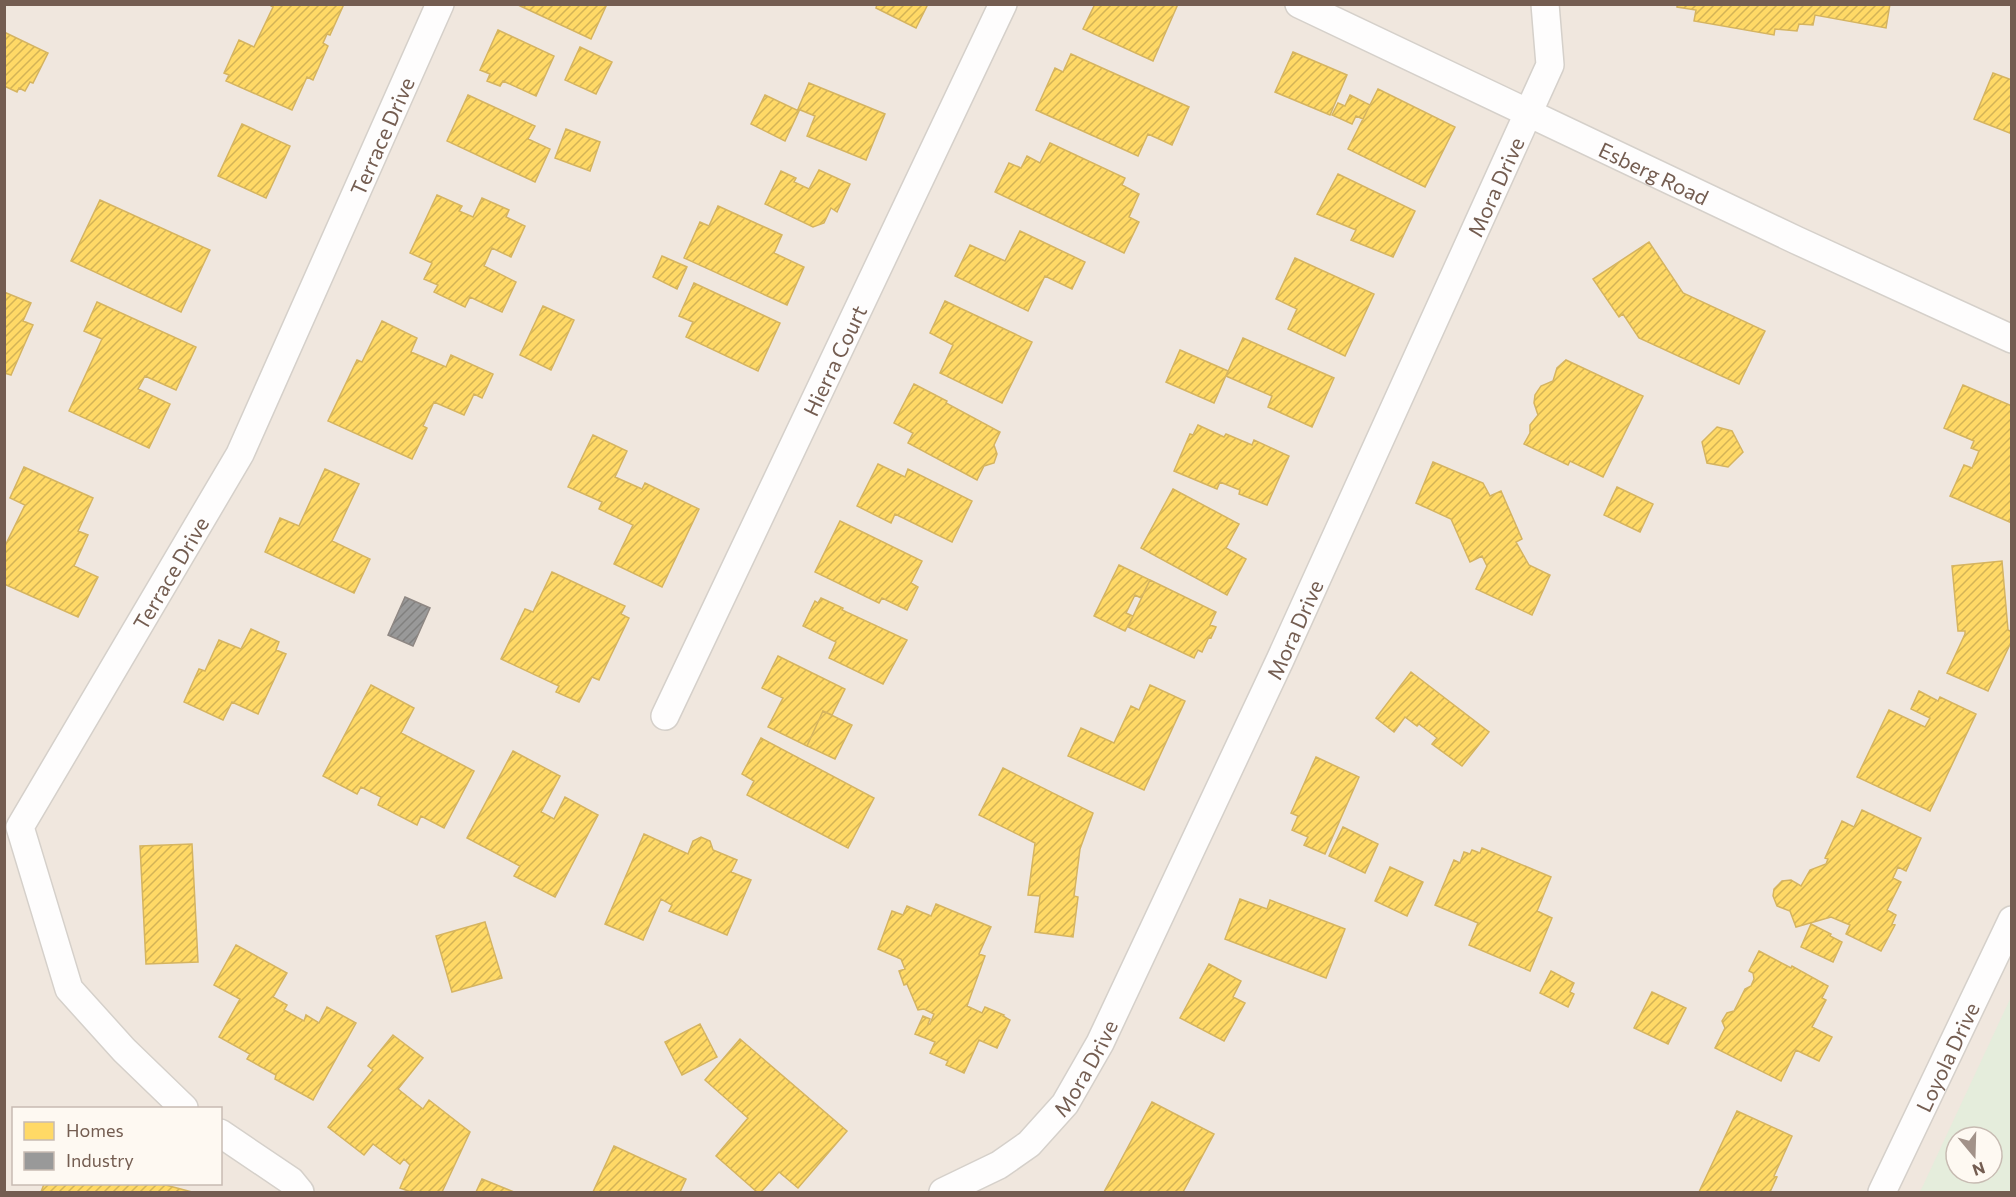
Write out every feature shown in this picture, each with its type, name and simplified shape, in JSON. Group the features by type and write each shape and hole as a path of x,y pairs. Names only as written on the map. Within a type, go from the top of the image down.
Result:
{"street":[{"name":"Terrace Drive","path":"183,1107 124,1050 69,989 12,827 240,454 441,4"},
{"name":"Hierra Court","path":"665,716 1003,4"},
{"name":"Esberg Road","path":"1299,4 2012,339"},
{"name":"Mora Drive","path":"943,1192 999,1165 1029,1144 1065,1104 1100,1043 1280,660 1550,65 1545,4"},
{"name":"Loyola Drive","path":"1882,1192 2012,920"},
{"path":"222,1134 291,1181 300,1192"}],"shaded area":[{"path":"5,5 2011,5 2011,1192 5,1192"}],"green space":[{"path":"2011,997 2011,1192 1920,1192 1944,1141 1944,1185 2004,1185 2004,1125 1951,1125"}],"building: Homes":[{"path":"268,4 344,4 330,35 327,34 323,43 328,46 313,80 307,77 292,110 226,81 229,75 224,73 239,40 254,47 273,7"},
{"path":"516,4 607,4 591,39"},
{"path":"877,4 928,4 916,28 876,8"},
{"path":"1095,4 1178,4 1153,61 1083,29"},
{"path":"1677,4 1890,4 1886,28 1815,15 1813,25 1799,24 1797,31 1775,29 1774,35 1694,21 1696,10 1677,7"},
{"path":"498,30 554,56 536,96 503,81 500,86 487,81 490,74 480,70"},
{"path":"4,32 48,53 33,83 30,82 25,91 19,88 17,92 4,86"},
{"path":"580,47 612,62 596,94 565,80"},
{"path":"1293,52 1347,75 1330,115 1275,92"},
{"path":"1071,54 1189,107 1172,145 1148,134 1138,156 1036,110 1055,68 1063,72"},
{"path":"1993,73 2012,80 2012,134 1974,119"},
{"path":"809,83 885,114 866,160 807,136 815,116 798,109"},
{"path":"1378,89 1455,127 1425,187 1348,149"},
{"path":"468,95 535,126 528,139 550,149 535,182 447,141"},
{"path":"765,95 799,111 785,141 751,124"},
{"path":"1350,95 1370,105 1363,119 1356,116 1352,124 1332,115 1338,103 1345,106"},
{"path":"242,124 290,146 266,198 218,176"},
{"path":"566,129 600,142 590,171 555,158"},
{"path":"1050,143 1125,178 1122,185 1139,194 1129,217 1139,222 1124,253 995,192 1009,163 1021,168 1027,156 1040,163"},
{"path":"819,170 850,184 837,212 831,208 824,223 813,227 765,204 781,171 796,178 794,182 809,189"},
{"path":"1338,174 1415,211 1393,257 1351,240 1356,230 1317,214"},
{"path":"437,195 462,206 459,211 473,217 482,198 509,210 506,217 525,226 511,257 492,248 484,266 516,282 502,312 470,297 465,307 434,292 438,285 424,279 432,263 410,253"},
{"path":"100,200 210,250 181,312 71,261"},
{"path":"718,206 782,235 774,253 804,267 787,305 684,258 700,222 709,226"},
{"path":"1020,231 1085,262 1072,289 1045,276 1028,311 955,276 970,245 1005,261"},
{"path":"1649,242 1683,293 1765,331 1739,384 1639,338 1623,314 1619,317 1593,279"},
{"path":"662,256 687,267 677,289 653,277"},
{"path":"1295,258 1374,294 1345,356 1288,329 1297,309 1276,299"},
{"path":"694,283 780,323 758,371 686,337 693,322 679,316"},
{"path":"4,292 31,303 23,321 33,325 11,375 4,373"},
{"path":"945,301 1032,342 1002,403 940,373 953,345 930,333"},
{"path":"97,302 196,347 176,390 145,376 138,389 170,404 149,448 69,411 102,339 84,331"},
{"path":"543,306 574,320 551,370 520,355"},
{"path":"382,321 417,338 411,352 446,367 451,355 493,374 482,398 474,394 464,415 434,402 423,426 427,428 412,459 328,421 357,360 362,362"},
{"path":"1243,338 1334,378 1312,427 1268,407 1272,396 1226,376"},
{"path":"1180,350 1228,371 1214,403 1166,382"},
{"path":"1566,360 1643,396 1603,477 1570,461 1568,465 1524,444 1530,433 1530,425 1538,415 1534,403 1535,395 1541,386 1553,381 1557,368"},
{"path":"914,384 1000,432 994,445 997,454 994,463 984,466 977,480 908,443 913,433 894,423"},
{"path":"1963,385 2012,406 2012,523 1950,496 1964,465 1972,468 1979,451 1971,448 1974,441 1944,428"},
{"path":"1198,425 1224,437 1226,434 1252,445 1254,440 1289,456 1267,505 1239,494 1240,490 1220,482 1217,489 1174,471 1190,434 1193,435"},
{"path":"1717,427 1732,431 1743,452 1728,467 1707,463 1702,442"},
{"path":"593,435 627,451 615,477 642,489 645,483 699,509 662,587 614,564 633,525 599,509 602,502 568,487"},
{"path":"1433,462 1483,483 1490,496 1501,491 1522,539 1516,542 1529,565 1550,575 1532,615 1476,589 1487,566 1482,556 1470,562 1451,519 1416,503"},
{"path":"878,464 905,477 908,469 972,501 952,542 895,514 891,523 857,506"},
{"path":"24,467 93,498 78,531 88,535 74,566 98,577 78,617 4,584 4,548 25,505 10,498"},
{"path":"325,469 359,484 332,541 370,559 354,593 265,552 280,518 299,526"},
{"path":"1617,487 1653,504 1640,532 1604,515"},
{"path":"1173,489 1239,524 1226,548 1246,559 1227,595 1141,548"},
{"path":"840,521 922,561 911,583 918,587 907,610 882,598 879,603 815,572"},
{"path":"2002,561 2008,630 2012,632 2012,640 1988,691 1947,673 1965,634 1965,631 1958,631 1952,566"},
{"path":"1119,565 1150,580 1141,598 1135,595 1126,613 1133,616 1125,631 1094,616"},
{"path":"552,572 625,606 621,614 629,618 599,680 592,677 579,702 556,692 559,686 501,659 525,609 533,612"},
{"path":"1150,580 1216,612 1210,625 1216,627 1211,638 1209,637 1202,652 1198,650 1194,658 1128,627"},
{"path":"821,598 907,640 883,684 829,658 836,642 803,626 815,601 818,603"},
{"path":"251,629 279,642 276,650 286,654 258,714 232,702 223,720 184,702 199,669 205,671 219,640 241,649"},
{"path":"778,656 845,689 832,715 823,711 807,746 768,727 783,698 762,688"},
{"path":"1411,672 1489,732 1462,766 1432,744 1437,738 1419,724 1417,726 1405,717 1394,732 1376,718"},
{"path":"371,685 414,708 401,733 474,771 444,828 421,816 417,825 378,805 381,797 361,787 357,794 323,776"},
{"path":"1150,685 1185,701 1144,790 1068,756 1081,728 1114,743 1131,706 1139,710"},
{"path":"1919,691 1938,701 1940,697 1976,714 1930,811 1857,777 1889,710 1925,727 1930,718 1911,709"},
{"path":"823,711 852,725 835,759 807,746"},
{"path":"761,738 874,798 848,848 747,795 754,781 742,774"},
{"path":"513,751 560,776 541,812 554,819 565,797 598,815 555,897 514,876 520,866 467,838"},
{"path":"1316,757 1359,777 1325,854 1304,845 1308,837 1292,830 1298,816 1291,813"},
{"path":"1003,768 1093,813 1080,849 1074,896 1078,897 1073,937 1035,932 1040,896 1028,895 1035,843 979,815"},
{"path":"1862,810 1921,838 1906,871 1898,867 1893,878 1901,882 1887,910 1896,915 1892,924 1895,925 1881,951 1846,934 1850,925 1831,917 1796,927 1790,911 1777,906 1773,896 1774,889 1782,881 1791,880 1801,886 1810,870 1826,864 1828,859 1825,858 1842,821 1854,827"},
{"path":"1343,827 1378,844 1365,873 1329,856"},
{"path":"644,834 688,854 693,841 701,837 710,841 713,850 737,860 731,872 751,880 727,935 669,911 672,905 661,899 643,940 605,924"},
{"path":"192,844 198,962 146,964 140,846"},
{"path":"1482,848 1551,877 1537,911 1552,918 1530,971 1469,945 1478,923 1435,905 1454,860 1460,863 1464,852 1470,854 1472,850 1480,853"},
{"path":"1390,867 1423,882 1407,916 1375,901"},
{"path":"1240,899 1267,909 1270,900 1345,929 1326,978 1225,939"},
{"path":"936,904 991,927 979,954 985,956 967,1006 982,1013 985,1007 1010,1020 997,1048 979,1040 964,1073 946,1065 948,1061 930,1053 935,1042 915,1034 923,1016 930,1019 928,1024 930,1024 934,1014 924,1009 918,1010 899,971 905,969 901,959 878,949 892,911 903,915 907,906 931,916"},
{"path":"485,922 502,978 452,992 436,936"},
{"path":"1811,924 1842,942 1833,962 1801,947"},
{"path":"236,945 287,973 273,997 287,1005 284,1010 304,1021 306,1015 319,1023 327,1007 356,1023 313,1100 275,1079 276,1075 247,1059 250,1054 219,1037 240,999 214,985"},
{"path":"1759,951 1828,986 1822,998 1826,1000 1812,1027 1832,1037 1819,1061 1796,1050 1781,1081 1715,1048 1725,1028 1722,1021 1727,1013 1734,1011 1745,989 1751,986 1754,979 1753,973 1749,971"},
{"path":"1209,964 1241,981 1233,997 1245,1003 1224,1041 1180,1018"},
{"path":"1551,971 1574,983 1570,992 1574,994 1568,1007 1540,993"},
{"path":"1652,992 1686,1008 1668,1044 1634,1028"},
{"path":"700,1024 717,1057 682,1075 665,1042"},
{"path":"393,1035 423,1058 398,1089 423,1109 429,1100 470,1132 442,1192 411,1192 400,1188 410,1165 404,1159 400,1164 373,1144 364,1155 328,1127 373,1070 368,1066"},
{"path":"740,1039 847,1131 798,1188 779,1172 761,1192 757,1192 716,1156 748,1118 705,1080"},
{"path":"1152,1102 1214,1134 1183,1192 1104,1192"},
{"path":"1737,1111 1792,1136 1774,1176 1777,1177 1770,1192 1699,1192"},
{"path":"614,1146 686,1179 680,1192 593,1192"},
{"path":"482,1179 514,1192 476,1192"},
{"path":"44,1185 166,1185 192,1192 41,1192"}],"building: Industry":[{"path":"405,597 430,608 413,646 388,635"}]}
